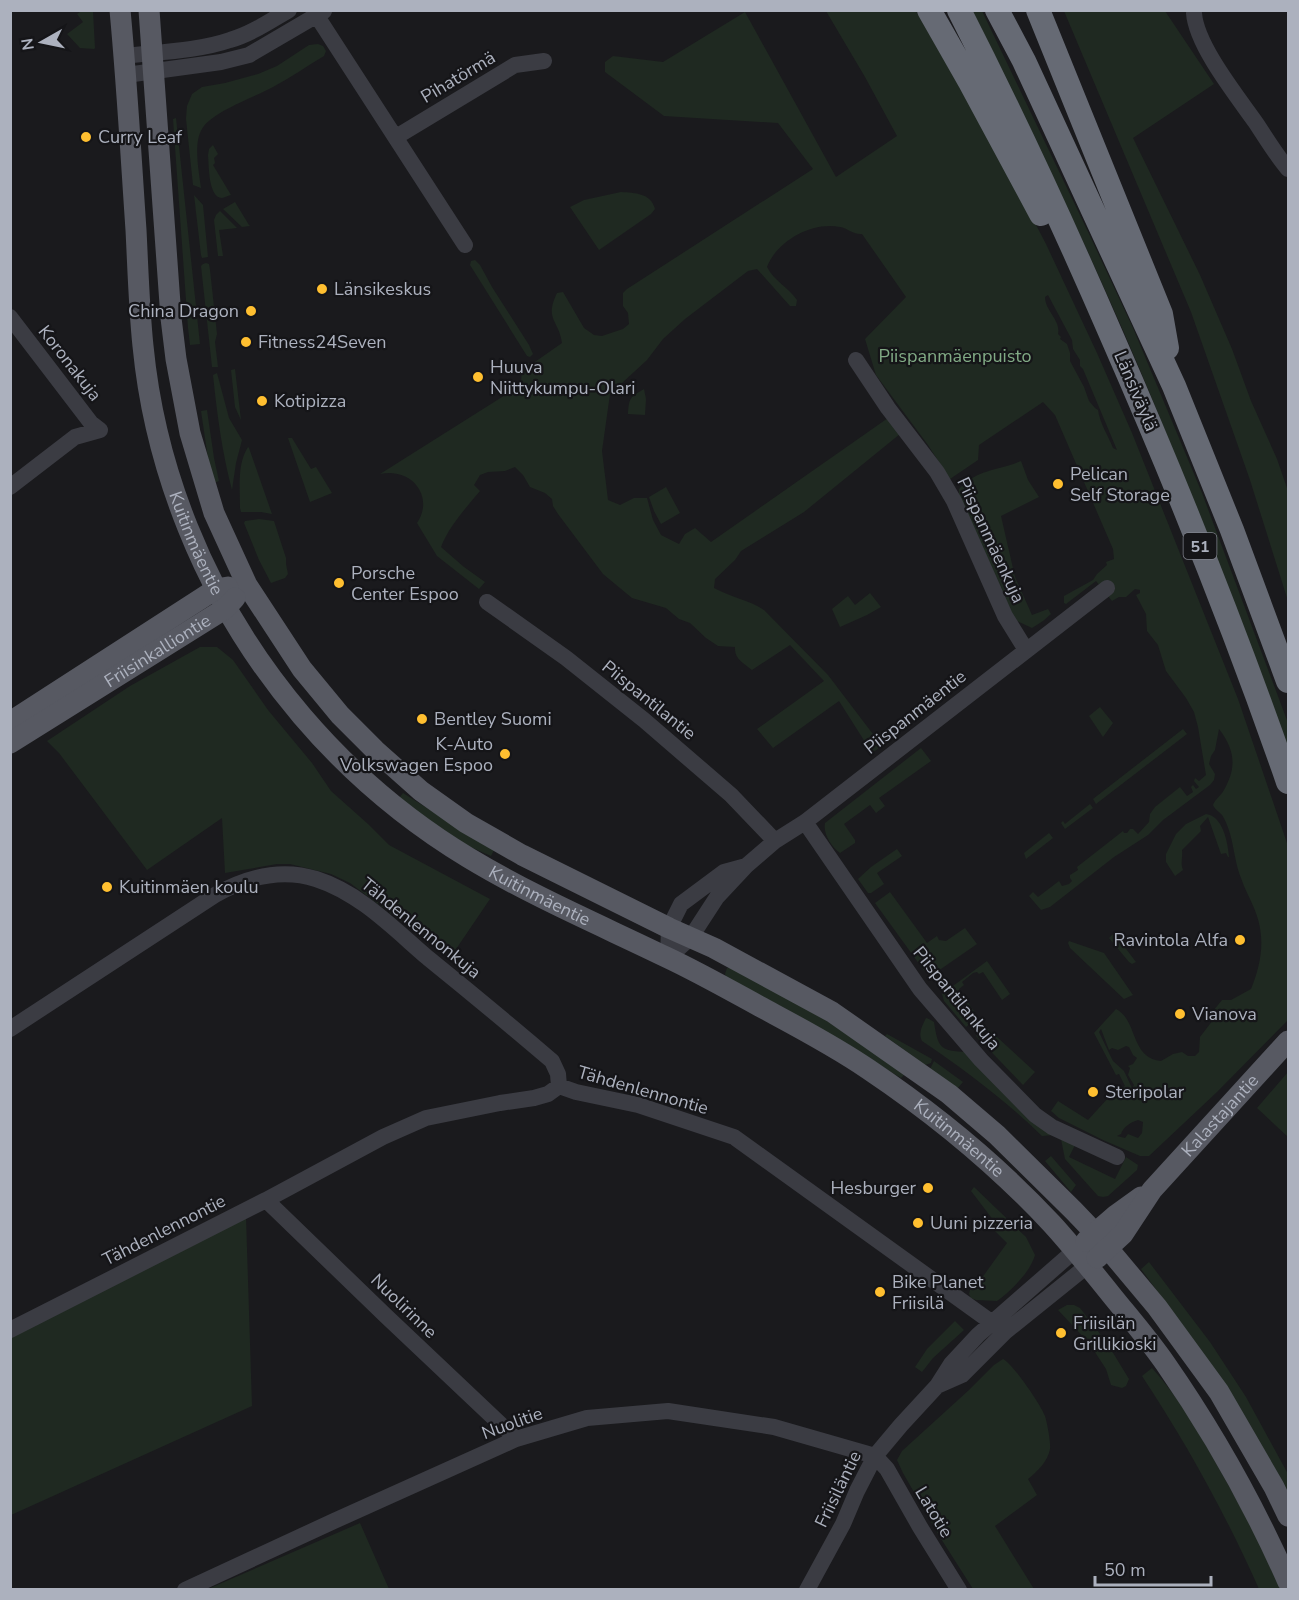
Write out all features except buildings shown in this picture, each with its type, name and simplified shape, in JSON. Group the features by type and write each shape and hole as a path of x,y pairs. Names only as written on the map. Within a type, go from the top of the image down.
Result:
{"highway":[{"path":"929,10 1047,226 1102,313"},
{"name":"Länsiväylä","path":"959,10 1053,204 1151,425 1226,609 1288,782"},
{"name":"Länsiväylä","path":"998,10 1024,61 1174,386 1240,550 1288,681"},
{"path":"1038,10 1161,315 1174,386"}],"main road":[{"name":"Kuitinmäentie","path":"120,10 143,347 150,395 161,443 188,528 216,589 256,656 289,701 327,745 372,789 426,831 526,890 668,958 818,1037 900,1090 954,1132 1002,1174 1051,1223 1164,1361 1238,1480 1265,1530 1288,1582"},
{"name":"Kuitinmäentie","path":"149,10 171,318 190,433 214,513 247,585 302,669 340,715 375,750 421,791 466,823 522,855 721,952 832,1012 949,1094 997,1135 1101,1241 1156,1307 1219,1392 1274,1487 1288,1516"},
{"name":"Friisinkalliontie","path":"10,722 216,589 247,585"},
{"name":"Friisinkalliontie","path":"10,743 226,608 247,585"},
{"name":"Kalastajantie","path":"1081,1258 1101,1241 1123,1234 1152,1190 1288,1041"}],"street":[{"path":"153,62 252,32 289,10"},
{"path":"125,65 153,62 222,62 249,54 318,12 465,245"},
{"path":"1194,13 1199,34 1207,49 1288,169"},
{"name":"Pihatörmä","path":"396,137 515,65 544,61"},
{"name":"Koronakuja","path":"10,318 91,423 100,430 75,437 10,488"},
{"name":"Piispanmäenkuja","path":"856,360 888,408 937,472 954,501 1005,616 1026,650"},
{"name":"Piispanmäentie","path":"668,958 691,937 717,897 746,866 775,841 805,822 1107,588"},
{"name":"Piispantilantie","path":"487,602 567,658 651,725 731,795 775,841"},
{"name":"Piispantilankuja","path":"805,822 920,989 981,1060 1035,1114 1052,1127 1117,1157"},
{"name":"Piispanmäentie","path":"668,958 669,928 681,904 724,872 746,866"},
{"name":"Tähdenlennonkuja","path":"10,1029 232,885 253,878 294,875 316,879 338,888 372,911 552,1061 558,1074 559,1086"},
{"name":"Tähdenlennontie","path":"10,1330 266,1200 383,1137 426,1118 534,1098 548,1094 559,1086 576,1092 638,1105 734,1137 999,1327"},
{"name":"Nuolirinne","path":"266,1200 516,1439"},
{"name":"Friisiläntie","path":"807,1590 843,1524 875,1456 937,1386 962,1375 999,1327 1081,1258"},
{"name":"Nuolitie","path":"185,1590 516,1439 587,1418 668,1411 774,1427 875,1456"},
{"name":"Latotie","path":"875,1456 887,1469 959,1590"}],"green space":[{"path":"83,10 93,11 94,49 80,48 67,34 83,22 77,14"},
{"name":"Piispanmäenpuisto","path":"826,11 916,11 1009,173 1046,244 1097,353 1132,433 1238,699 1288,846 1288,1020 1217,1092 1149,1156 1140,1156 1103,1140 1059,1118 1051,1111 1058,1101 1088,1120 1109,1097 1125,1086 1119,1074 1116,1075 1094,1033 1116,1009 1128,1021 1144,1053 1151,1058 1161,1061 1182,1052 1188,1056 1195,1056 1199,1052 1200,1037 1213,1020 1209,1016 1222,1000 1231,1000 1251,989 1258,969 1261,949 1258,918 1238,870 1226,822 1213,805 1224,790 1231,774 1231,751 1219,729 1215,750 1209,764 1215,774 1210,785 1163,820 1148,835 1114,857 1050,907 1041,910 1029,896 1033,892 1038,897 1059,881 1062,886 1069,884 1072,881 1070,875 1078,870 1077,867 1123,831 1127,833 1133,829 1138,834 1149,822 1150,814 1155,807 1180,787 1187,796 1193,792 1191,787 1193,785 1196,789 1199,787 1194,781 1195,778 1199,781 1206,775 1198,727 1194,712 1166,671 1158,645 1147,631 1146,614 1136,595 1140,593 1140,590 1135,589 1126,597 1119,597 1112,601 1096,581 1066,604 1064,603 1064,596 1093,580 1107,565 1106,562 1114,559 1113,549 1055,415 1043,402 979,445 978,460 950,479 876,375 865,339 906,297 862,234 840,227 818,227 797,235 779,249 767,267 797,300 796,306 790,306 757,269 748,271 685,319 663,339 647,360 610,394 602,451 608,500 620,505 634,498 647,498 653,520 661,535 679,544 685,534 695,528 711,542 888,418 900,434 804,512 741,551 715,579 714,588 764,610 828,675 882,746 872,753 839,701 773,748 757,729 824,681 790,645 752,670 738,658 735,647 718,646 690,623 679,619 666,608 632,598 603,574 558,514 552,499 545,493 530,487 515,467 480,475 474,485 480,491 453,525 441,547 485,582 479,589 437,556 417,523 422,513 423,503 417,486 410,479 401,475 380,474 521,385 522,362 532,364 562,343 552,315 553,302 557,293 563,292 584,328 594,335 602,336 623,329 629,324 628,313 623,306 623,293 627,289 813,169 778,123 664,116 605,72 605,62 613,56 663,62 745,12 836,177 897,136","holes":["1048,295 1072,340 1073,349 1080,360 1080,366 1117,450 1113,448 1098,410 1089,401 1070,361 1067,344 1060,339 1057,324 1047,307 1045,297","1101,1029 1109,1050 1112,1048 1118,1050 1126,1046 1137,1058 1133,1064 1128,1066 1130,1068 1128,1075 1134,1085 1132,1088 1124,1071 1113,1061 1099,1032","1138,1120 1143,1122 1142,1133 1138,1138 1128,1134 1125,1138 1117,1136 1128,1125"]},
{"path":"972,11 982,11 1133,328 1202,493 1288,723 1288,751 1192,497 1137,362 1021,110"},
{"path":"1064,11 1165,11 1214,84 1133,138 1200,275 1277,459 1288,491 1288,601 1250,480 1191,312"},
{"path":"318,44 326,51 324,56 273,87 224,111 207,123 199,135 198,142 197,158 201,188 193,185 186,119 187,106 192,94 202,87 258,74 277,66 309,45"},
{"path":"176,118 200,344 190,345 173,119"},
{"path":"213,145 218,154 214,158 213,165 231,195 223,198 217,197 214,193 210,180 208,155"},
{"path":"621,192 646,197 655,209 599,250 570,207 584,200"},
{"path":"194,195 203,205 208,257 202,258 201,255"},
{"path":"235,202 250,226 242,227 223,209"},
{"path":"220,211 237,228 219,230 223,256 218,256 214,220"},
{"path":"475,260 529,345 533,354 530,357 527,356 470,265 471,261"},
{"path":"209,264 210,270 218,367 212,367 201,266"},
{"path":"235,369 241,420 235,407 231,370"},
{"path":"217,373 229,418 242,440 232,490 216,404 213,375"},
{"path":"644,389 645,415 628,414 631,398"},
{"path":"207,410 219,481 214,483 201,411"},
{"path":"288,438 292,438 311,469 316,467 332,493 310,502"},
{"path":"248,447 272,514 241,512 241,468"},
{"path":"1021,461 1028,480 1039,497 1001,516 1015,577 1032,615 1048,609 1051,614 1032,628 1015,620 959,497 959,489 973,477"},
{"path":"666,487 680,513 661,524 649,497"},
{"path":"259,519 274,521 286,558 288,574 285,578 271,583 244,523"},
{"path":"870,593 881,607 840,627 832,609 848,596 855,605"},
{"path":"200,647 217,647 233,660 268,710 312,763 331,791 389,845 490,899 450,958 350,883 331,874 290,864 225,873 222,818 147,870 59,753 47,741 130,686"},
{"path":"1100,707 1113,723 1103,737 1089,716"},
{"path":"1183,729 1187,734 1096,804 1093,799"},
{"path":"921,748 931,761 879,798 885,806 876,813 870,805 844,824 855,843 840,853 828,840 825,823"},
{"path":"403,793 494,850 491,856 468,846 398,799"},
{"path":"1090,804 1093,808 1065,829 1061,823 1063,821 1065,824"},
{"path":"1206,814 1217,820 1224,831 1229,857 1226,853 1221,854 1208,817 1200,826 1201,831 1182,850 1183,870 1175,876 1166,862 1166,854 1176,834 1186,824"},
{"path":"1049,833 1053,838 1026,859 1024,853"},
{"path":"897,849 902,856 877,873 884,884 868,893 858,879"},
{"path":"890,892 927,943 937,936 939,940 946,941 965,928 977,944 938,971 925,972 875,903"},
{"path":"1114,933 1136,962 1132,964 1129,962 1109,938"},
{"path":"1069,941 1104,953 1133,995 1124,999 1070,948"},
{"path":"987,961 1010,994 1002,1000 983,972 973,973 962,982 964,985 959,989 978,1017 966,1027 944,1001 942,994"},
{"path":"727,968 731,968 810,1010 906,1073 901,1078 786,1009 726,977"},
{"path":"926,1018 934,1022 939,1042 945,1049 967,1052 1054,1135 1042,1136 984,1086 922,1041 920,1032"},
{"path":"985,1026 1035,1072 1023,1085 976,1036"},
{"path":"887,1034 932,1059 931,1063 925,1065 885,1036"},
{"path":"934,1061 963,1082 957,1089 930,1069"},
{"path":"1288,1072 1288,1137 1257,1108"},
{"path":"1061,1139 1075,1145 1069,1157 1115,1179 1126,1157 1138,1165 1137,1170 1108,1196 1098,1196 1065,1159"},
{"path":"1051,1156 1076,1185 1071,1192 1045,1161"},
{"path":"974,1187 1026,1237 1035,1255 1020,1280 997,1301 976,1300 969,1294 1007,1243 995,1231 994,1221 971,1191"},
{"path":"246,1217 252,1406 11,1515 11,1337"},
{"path":"1149,1262 1210,1342 1246,1397 1288,1474 1288,1500 1205,1356 1141,1269"},
{"path":"1067,1305 1080,1308 1107,1343 1129,1379 1126,1386 1122,1388 1111,1385 1106,1369 1089,1343 1058,1310"},
{"path":"955,1321 964,1330 933,1358 922,1372 915,1367 927,1349"},
{"path":"1003,1359 1020,1376 1038,1403 1045,1416 1049,1438 1050,1449 1045,1462 1028,1479 1037,1495 995,1526 1034,1589 973,1589 938,1534 897,1460 902,1451"},
{"path":"1152,1368 1203,1439 1266,1557 1280,1589 1259,1589 1205,1480 1142,1376"},
{"path":"360,1523 389,1589 208,1589"}],"place":[{"name":"Curry Leaf","path":"86,137"},
{"name":"Länsikeskus","path":"322,289"},
{"name":"China Dragon","path":"251,311"},
{"name":"Fitness24Seven","path":"246,342"},
{"name":"Huuva Niittykumpu-Olari","path":"478,377"},
{"name":"Kotipizza","path":"262,401"},
{"name":"Pelican Self Storage","path":"1058,484"},
{"name":"Porsche Center Espoo","path":"339,583"},
{"name":"Bentley Suomi","path":"422,719"},
{"name":"K-Auto Volkswagen Espoo","path":"505,754"},
{"name":"Kuitinmäen koulu","path":"107,887"},
{"name":"Ravintola Alfa","path":"1240,940"},
{"name":"Vianova","path":"1180,1014"},
{"name":"Steripolar","path":"1093,1092"},
{"name":"Hesburger","path":"928,1188"},
{"name":"Uuni pizzeria","path":"918,1223"},
{"name":"Bike Planet Friisilä","path":"880,1292"},
{"name":"Friisilän Grillikioski","path":"1061,1333"}]}
